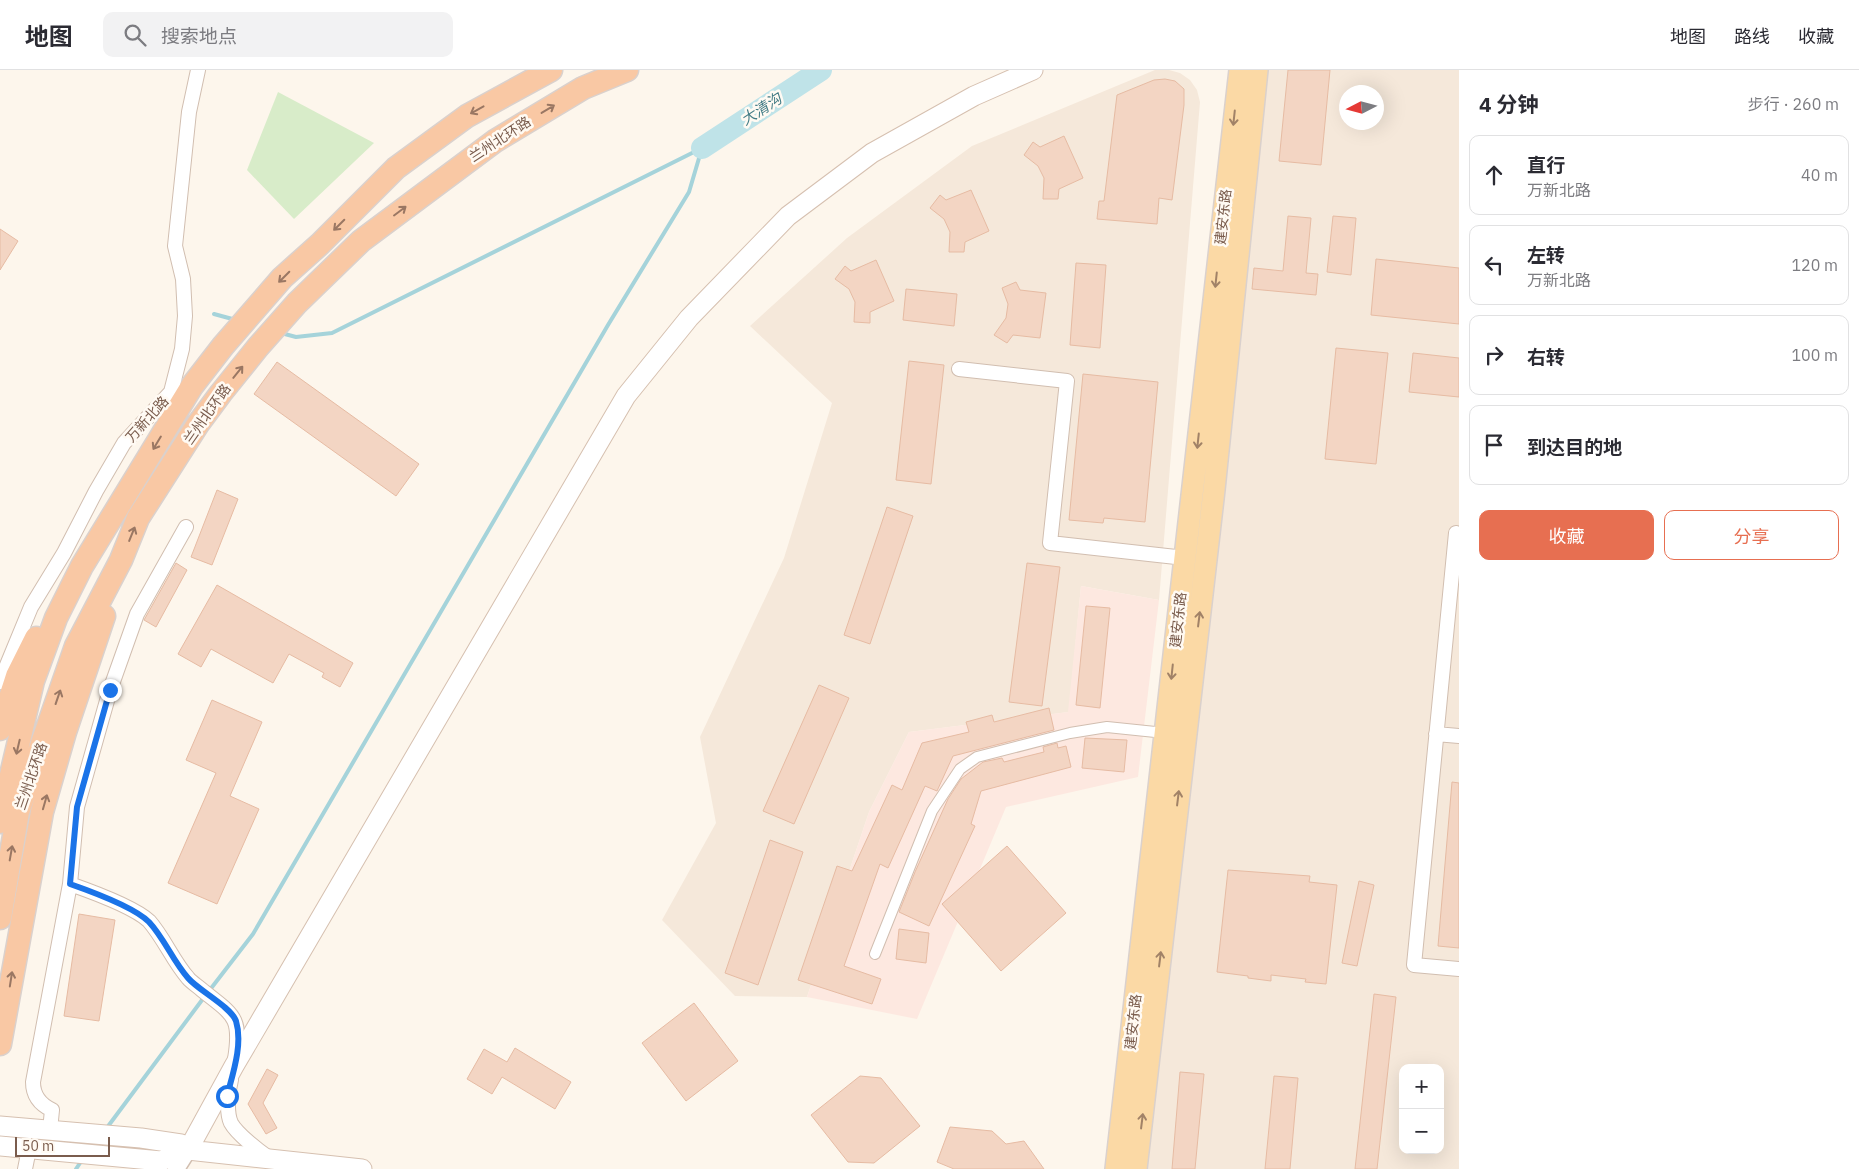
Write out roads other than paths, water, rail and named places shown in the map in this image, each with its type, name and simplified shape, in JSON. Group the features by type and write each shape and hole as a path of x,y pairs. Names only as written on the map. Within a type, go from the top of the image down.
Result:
{"highway":[{"name":"兰州北环路","path":"0,822 33,681 56,618 82,566 183,401 223,346 282,278 320,244 396,168 467,116 551,70"},
{"name":"兰州北环路","path":"0,918 18,812 76,646 121,560 138,518 198,424 258,347 297,303 361,241 495,140 583,88 627,70"},
{"path":"0,1044 42,812 65,732 121,560"},
{"path":"0,729 17,676 50,611 82,566"}],"main road":[{"path":"188,1150 234,1066 626,396 690,318 788,216 872,153 974,96 1033,70"},
{"name":"建安东路","path":"1116,1169 1240,70"},
{"name":"建安东路","path":"1136,1169 1214,490 1257,70"},
{"path":"0,1126 141,1138 181,1144 188,1150"},
{"path":"0,1146 132,1162 161,1161 188,1150 362,1169"}],"street":[{"name":"万新北路","path":"0,682 31,607 64,553 105,475 124,443 171,392 182,349 185,316 183,279 175,246 189,112 198,70"},
{"path":"959,369 1067,381 1050,543 1185,558"},
{"path":"50,1130 52,1110 40,1102 33,1089 33,1082 70,884 77,807 110,690 137,614 186,527"},
{"path":"1456,533 1414,965 1459,969"},
{"path":"875,954 932,810 960,769 977,757 1070,733 1108,727 1165,733"},
{"path":"1436,734 1459,736"},
{"path":"70,884 129,909 148,921 188,979 219,1003 235,1019 238,1040 227,1096 231,1123 252,1146 270,1158"},
{"path":"25,1169 29,1149"},
{"path":"176,1169 188,1150"}],"waterway":[{"name":"大清沟","path":"702,148 821,70"},
{"path":"281,333 296,337 332,333 702,148"},
{"path":"209,991 253,934 608,325 689,192 702,148"},
{"path":"214,314 236,320"},
{"path":"106,1129 205,996"},
{"path":"76,1169 82,1160"}]}
